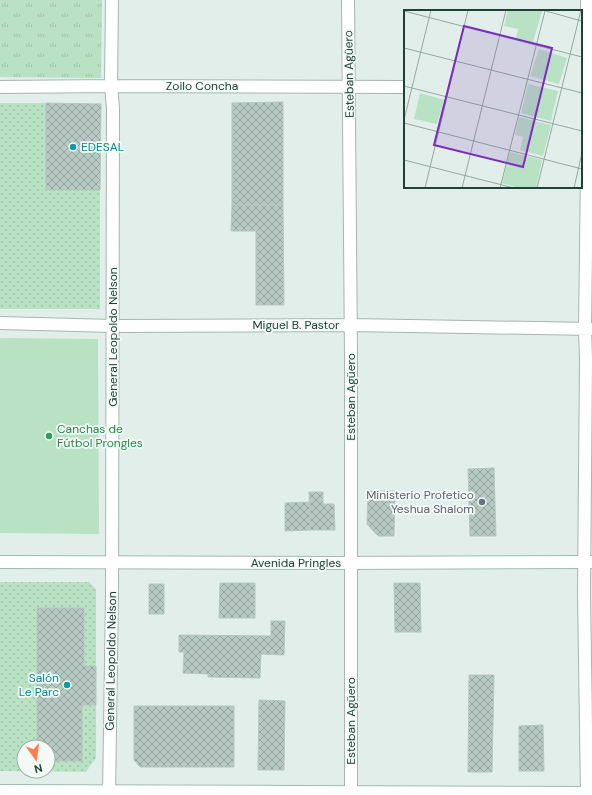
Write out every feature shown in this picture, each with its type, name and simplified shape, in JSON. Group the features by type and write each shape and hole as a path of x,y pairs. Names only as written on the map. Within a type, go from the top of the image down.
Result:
{"street":[{"name":"General Leopoldo Nelson","path":"109,793 112,626 112,0"},
{"name":"Esteban Agüero","path":"348,0 351,793"},
{"path":"0,791 109,793 589,794 584,592 588,562 586,359 589,329 587,0"},
{"name":"Zoilo Concha","path":"0,87 404,87"},
{"name":"Miguel B. Pastor","path":"0,323 113,326 350,325 589,329"},
{"name":"Avenida Pringles","path":"0,562 588,562"}],"green space":[{"path":"0,0 102,0 101,78 0,77"},
{"path":"0,103 46,103 46,190 100,190 100,309 0,309"},
{"name":"Canchas de Fútbol Prongles","path":"0,338 98,339 99,534 0,533"},
{"path":"0,582 89,582 96,589 96,758 86,772 56,772 56,739 16,739 16,771 0,771"}],"building":[{"path":"283,102 283,205 232,205 232,103"},
{"name":"EDESAL","path":"46,103 101,104 100,190 46,190"},
{"path":"232,205 283,205 284,305 256,305 256,231 231,231"},
{"name":"Ministerio Profetico Yeshua Shalom","path":"494,468 496,536 470,536 468,469"},
{"path":"368,491 395,491 394,536 378,536 367,524"},
{"path":"309,492 323,492 323,504 334,504 335,530 310,530"},
{"path":"310,502 310,530 285,531 285,503"},
{"path":"220,583 255,583 255,618 219,618"},
{"path":"394,583 420,583 421,632 395,632"},
{"path":"149,584 164,584 164,614 149,614"},
{"name":"Salón Le Parc","path":"37,608 84,608 84,666 96,666 96,705 82,705 82,761 56,761 56,739 37,739"},
{"path":"271,621 285,621 284,655 261,654 260,678 208,677 208,674 183,673 184,652 179,652 179,635 271,636"},
{"path":"469,675 494,675 492,772 468,772"},
{"path":"259,700 285,701 284,770 258,770"},
{"path":"134,706 234,706 234,767 140,767 134,760"},
{"path":"543,725 544,771 519,771 519,726"}],"place":[{"name":"EDESAL","path":"73,147"},
{"name":"Canchas de Fútbol Prongles","path":"49,436"},
{"name":"Ministerio Profetico Yeshua Shalom","path":"482,502"},
{"name":"Salón Le Parc","path":"67,685"}]}
